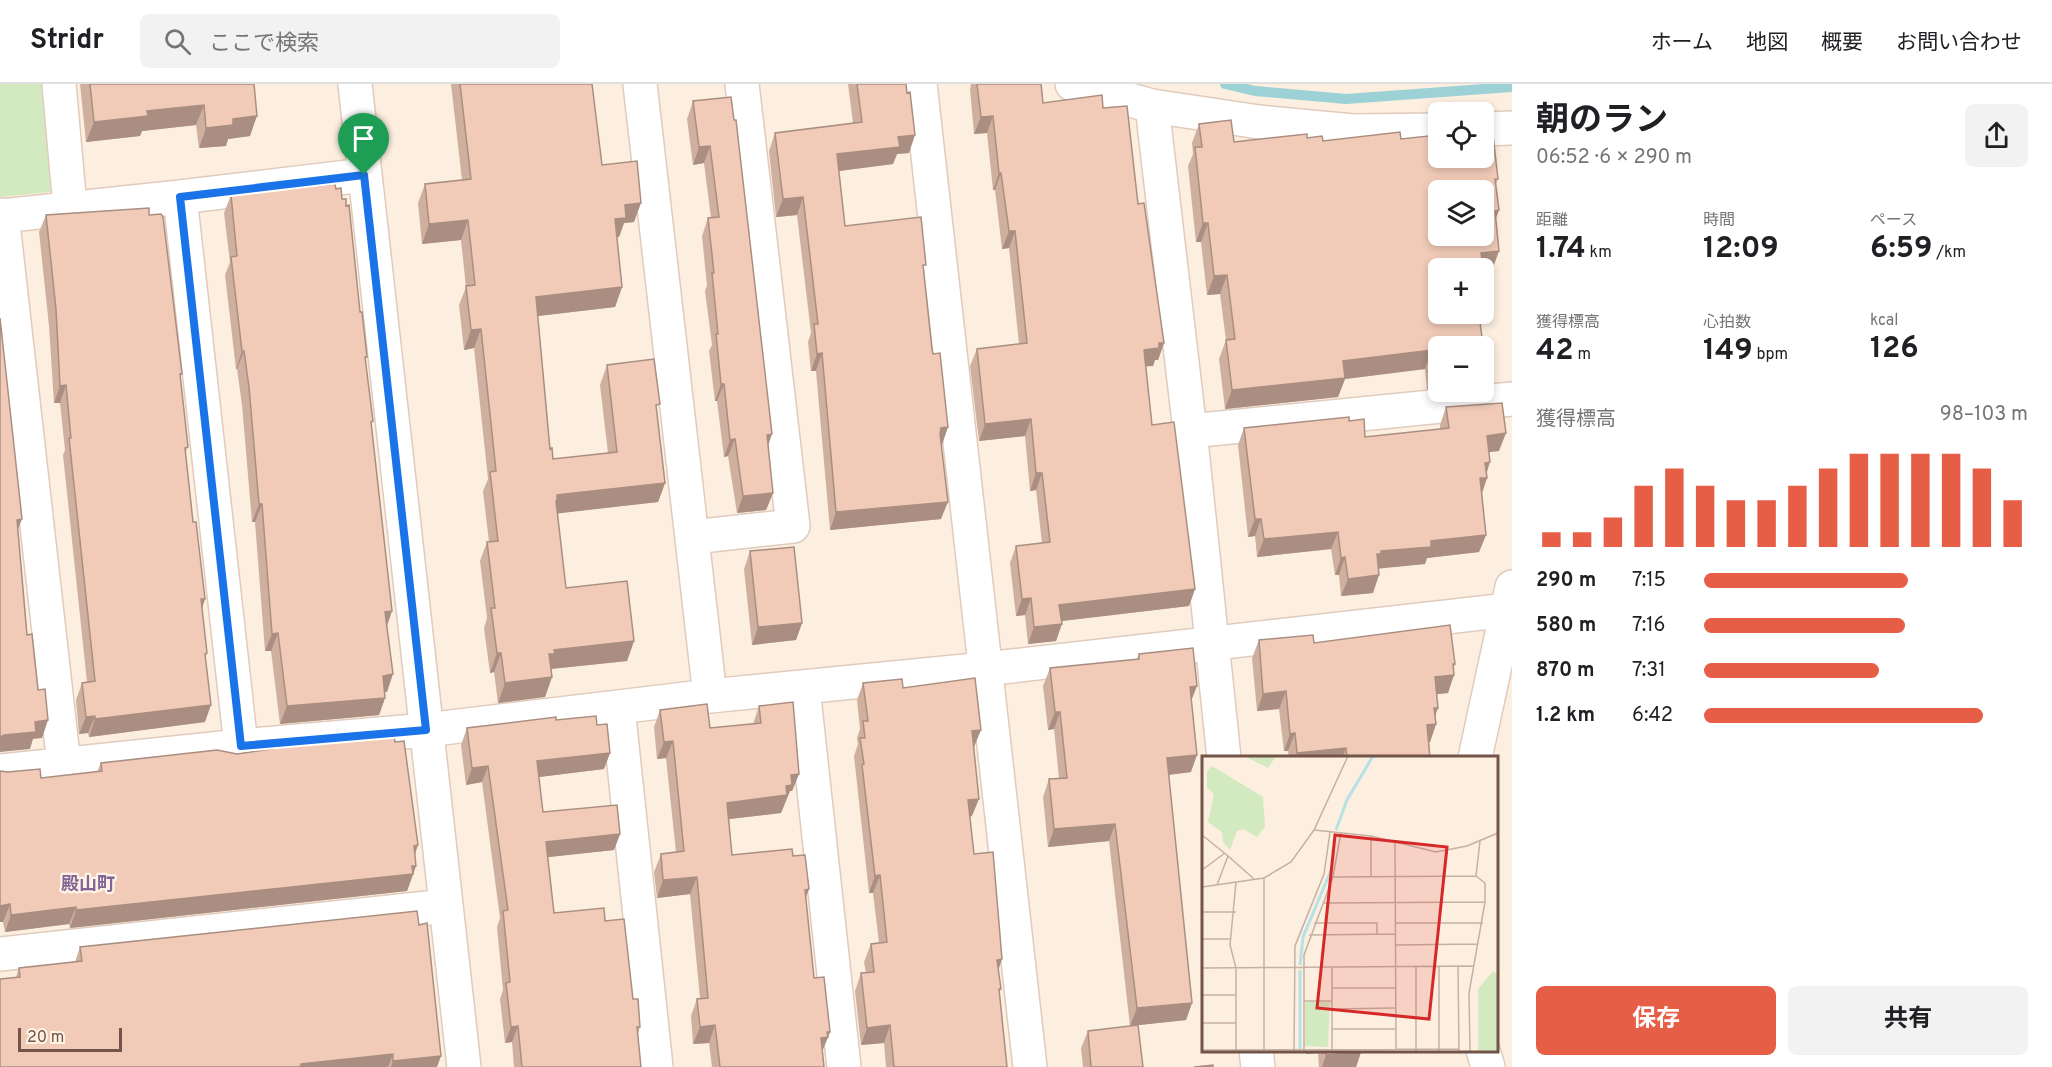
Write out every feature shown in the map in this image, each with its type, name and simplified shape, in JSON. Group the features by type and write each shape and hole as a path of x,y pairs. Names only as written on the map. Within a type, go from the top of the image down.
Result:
{"street":[{"path":"59,84 70,207"},
{"path":"355,84 464,1067"},
{"path":"640,84 710,696"},
{"path":"693,537 793,526 742,84"},
{"path":"920,84 1030,1067"},
{"path":"1072,84 1152,106 1259,122 1353,131 1428,130"},
{"path":"1152,106 1190,431 1224,756"},
{"path":"1494,129 1512,128"},
{"path":"64,765 1,215 364,175"},
{"path":"180,197 241,746"},
{"path":"1190,431 1512,399"},
{"path":"0,771 426,730 710,696 1211,644 1510,599 1475,756"},
{"path":"803,688 844,1067"},
{"path":"618,708 656,1067"},
{"path":"0,954 446,906"},
{"path":"1256,1052 1258,1067"},
{"path":"1484,1052 1488,1067"}],"green space":[{"path":"0,84 49,84 59,191 0,197"}],"building":[{"path":"90,84 254,84 257,116 233,119 233,125 206,128 204,105 147,111 148,116 94,122"},
{"path":"460,84 592,84 602,165 637,161 641,203 625,205 626,218 615,219 622,287 536,297 550,449 552,448 553,459 617,452 607,365 654,359 660,404 656,405 665,483 557,495 556,501 566,588 627,581 634,641 554,650 555,654 549,654 552,677 505,683 501,653 497,653 491,608 495,608 487,542 498,541 490,472 496,471 481,329 471,330 466,286 475,285 468,220 429,224 425,184 471,179"},
{"path":"857,84 906,84 907,93 910,92 915,135 898,137 900,147 837,154 845,226 921,217 926,265 923,265 932,349 933,354 940,353 948,427 941,428 940,434 948,502 836,512 822,353 817,354 814,324 818,324 803,197 783,199 775,133 862,122"},
{"path":"977,84 1041,84 1043,103 1102,95 1103,108 1127,106 1138,204 1144,203 1164,343 1159,343 1159,348 1144,350 1152,425 1174,422 1195,589 1059,605 1062,624 1034,627 1031,598 1022,599 1016,546 1050,542 1042,473 1036,473 1031,419 985,424 977,349 1027,343 1015,231 1009,231 1001,173 999,173 993,116 981,117"},
{"path":"731,97 734,120 736,120 772,434 767,435 773,493 743,496 735,439 730,440 716,334 718,334 712,273 714,273 708,218 719,217 710,146 699,147 693,101"},
{"path":"1231,120 1234,142 1307,134 1307,138 1322,136 1323,141 1400,132 1401,139 1428,136 1428,168 1494,168 1494,144 1498,179 1495,179 1499,210 1495,211 1499,251 1481,253 1482,258 1428,258 1428,324 1480,324 1482,336 1428,336 1428,350 1343,361 1345,378 1232,390 1226,340 1235,339 1227,275 1214,276 1208,223 1203,223 1195,147 1202,147 1199,124"},
{"path":"335,184 336,189 341,188 342,199 346,199 346,206 349,205 360,312 362,312 373,421 371,422 392,611 385,612 393,674 383,676 385,698 287,706 278,633 272,634 262,504 259,504 249,387 244,351 242,351 231,257 237,256 231,195"},
{"path":"149,208 149,215 161,214 163,217 182,374 180,374 188,447 185,448 193,522 196,522 205,599 201,599 211,705 95,719 95,716 86,717 82,683 95,681 69,438 71,438 66,385 60,386 56,309 46,215"},
{"path":"0,318 22,519 17,520 27,635 32,634 38,690 45,689 48,720 35,722 36,732 0,737"},
{"path":"1502,403 1506,433 1487,436 1490,462 1485,463 1487,478 1480,478 1486,535 1431,541 1431,547 1381,551 1381,554 1377,554 1379,575 1348,579 1345,557 1341,558 1338,532 1264,539 1261,519 1255,519 1244,428 1349,417 1349,421 1364,419 1365,437 1449,428 1446,407"},
{"path":"794,547 802,623 758,627 750,551"},
{"path":"1450,625 1455,664 1453,664 1454,675 1435,677 1438,708 1434,708 1436,724 1427,725 1430,756 1347,756 1346,748 1297,753 1295,733 1290,734 1286,691 1263,694 1259,640 1313,635 1314,643"},
{"path":"1193,648 1197,686 1190,687 1197,755 1167,758 1192,1003 1137,1008 1115,824 1054,829 1049,779 1067,778 1060,712 1055,712 1050,668 1139,659 1139,654"},
{"path":"975,678 981,730 972,731 979,799 968,800 974,854 993,852 1002,959 997,960 1007,1067 894,1067 890,1025 867,1028 861,973 874,972 871,944 887,942 880,875 875,876 862,765 864,764 860,738 865,738 863,721 868,721 863,683 902,679 903,688"},
{"path":"793,702 799,774 791,775 792,785 786,786 787,795 727,803 732,855 792,849 793,856 805,855 809,889 805,890 814,978 824,977 830,1032 827,1032 828,1037 821,1038 824,1067 720,1067 715,1025 700,1027 697,999 708,998 697,877 663,880 661,854 684,851 673,741 664,742 660,710 707,704 710,728 761,723 759,706"},
{"path":"596,716 597,725 607,724 610,753 537,761 543,812 617,805 620,834 546,842 554,913 604,908 605,921 624,919 633,999 638,999 640,1027 637,1027 641,1067 522,1067 518,1026 511,1027 506,983 510,982 503,911 508,910 488,766 472,768 467,728 556,717 556,720"},
{"path":"394,735 395,742 404,741 418,845 414,846 416,866 412,866 413,874 76,910 76,907 11,915 10,904 0,906 0,771 40,769 41,778 102,771 101,763 217,750 237,754 292,746 291,743"},
{"path":"417,911 419,925 427,923 441,1056 393,1061 393,1054 301,1064 298,1067 0,1067 0,979 20,977 19,968 82,961 80,947"},
{"path":"1138,1025 1143,1067 1091,1067 1088,1031"},
{"path":"1326,1052 1361,1052 1326,1055"}],"waterway":[{"path":"1225,84 1255,91 1346,99 1512,87"}],"district":[{"name":"殿山町","path":"88,885"}],"route":[{"path":"364,175 426,730 241,746 180,197 364,175"}]}
